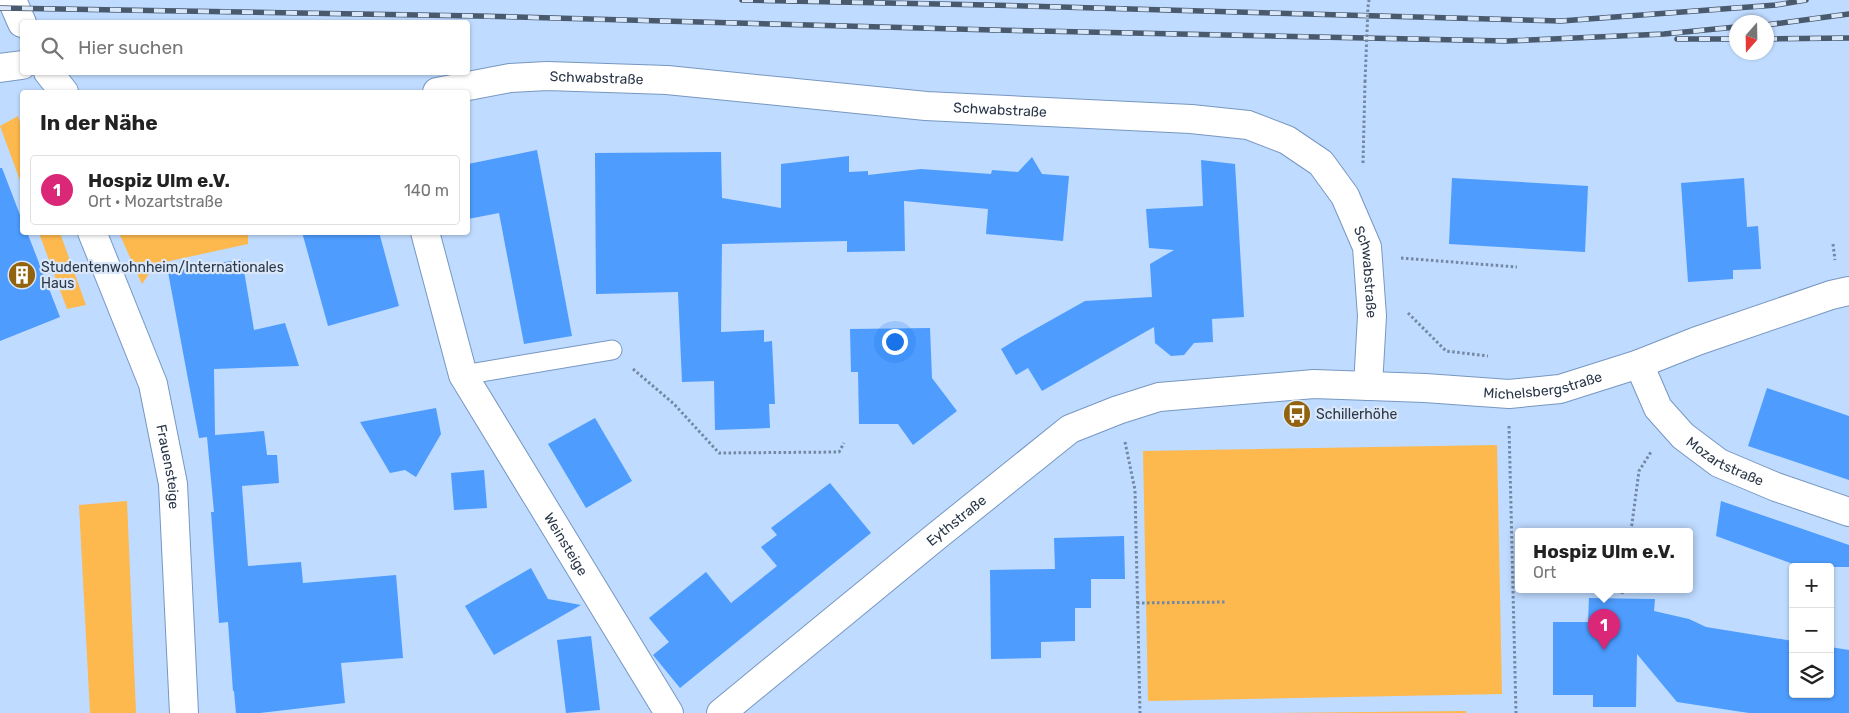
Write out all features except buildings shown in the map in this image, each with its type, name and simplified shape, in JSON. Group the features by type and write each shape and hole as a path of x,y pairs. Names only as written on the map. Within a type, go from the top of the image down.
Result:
{"street":[{"path":"12,0 21,20"},
{"path":"0,68 20,65"},
{"path":"50,75 62,90"},
{"name":"Schwabstraße","path":"447,90 510,78 547,76 667,80 926,106 1191,119 1248,125 1287,140 1321,163 1345,196 1367,247 1372,316 1368,386"},
{"name":"Frauensteige","path":"93,235 153,384 173,484 184,713"},
{"name":"Weinsteige","path":"426,235 464,375 669,713"},
{"name":"Michelsbergstraße","path":"1222,391 1314,384 1425,388 1509,394 1560,389 1639,364 1830,294 1849,292"},
{"name":"Mozartstraße","path":"1639,364 1654,400 1671,422 1683,436 1719,463 1776,487 1849,512"},
{"name":"Eythstraße","path":"721,713 1070,429 1118,410 1159,397 1222,391"}],"lane":[{"path":"464,375 612,350"}],"path":[{"path":"1363,172 1368,0"},
{"path":"1398,258 1516,268"},
{"path":"612,350 674,404 720,453 839,452 844,443"},
{"path":"1118,410 1135,490 1140,713"},
{"path":"1631,528 1639,471 1671,422"},
{"path":"1510,437 1516,713"},
{"path":"1137,603 1227,602"}],"shaded area":[{"path":"18,116 20,122 20,181 0,126"},
{"path":"40,235 61,235 86,305 67,309"},
{"path":"120,235 248,235 248,244 156,264 142,284"},
{"path":"1497,445 1502,694 1148,701 1143,451"},
{"path":"127,501 136,713 90,713 79,505"},
{"path":"1466,711 1466,713 1261,713"}],"railway":[{"path":"742,0 1561,21 1776,5 1806,0"},
{"path":"0,8 478,16 1507,41 1664,34 1729,28"},
{"path":"1774,24 1849,14"},
{"path":"1774,39 1849,38"},
{"path":"1677,39 1729,39"}],"place":[{"name":"Studentenwohnheim/Internationales Haus","path":"22,275"},
{"name":"Schillerhöhe","path":"1297,414"},
{"name":"Hospiz Ulm e.V.","path":"1604,650"}]}
